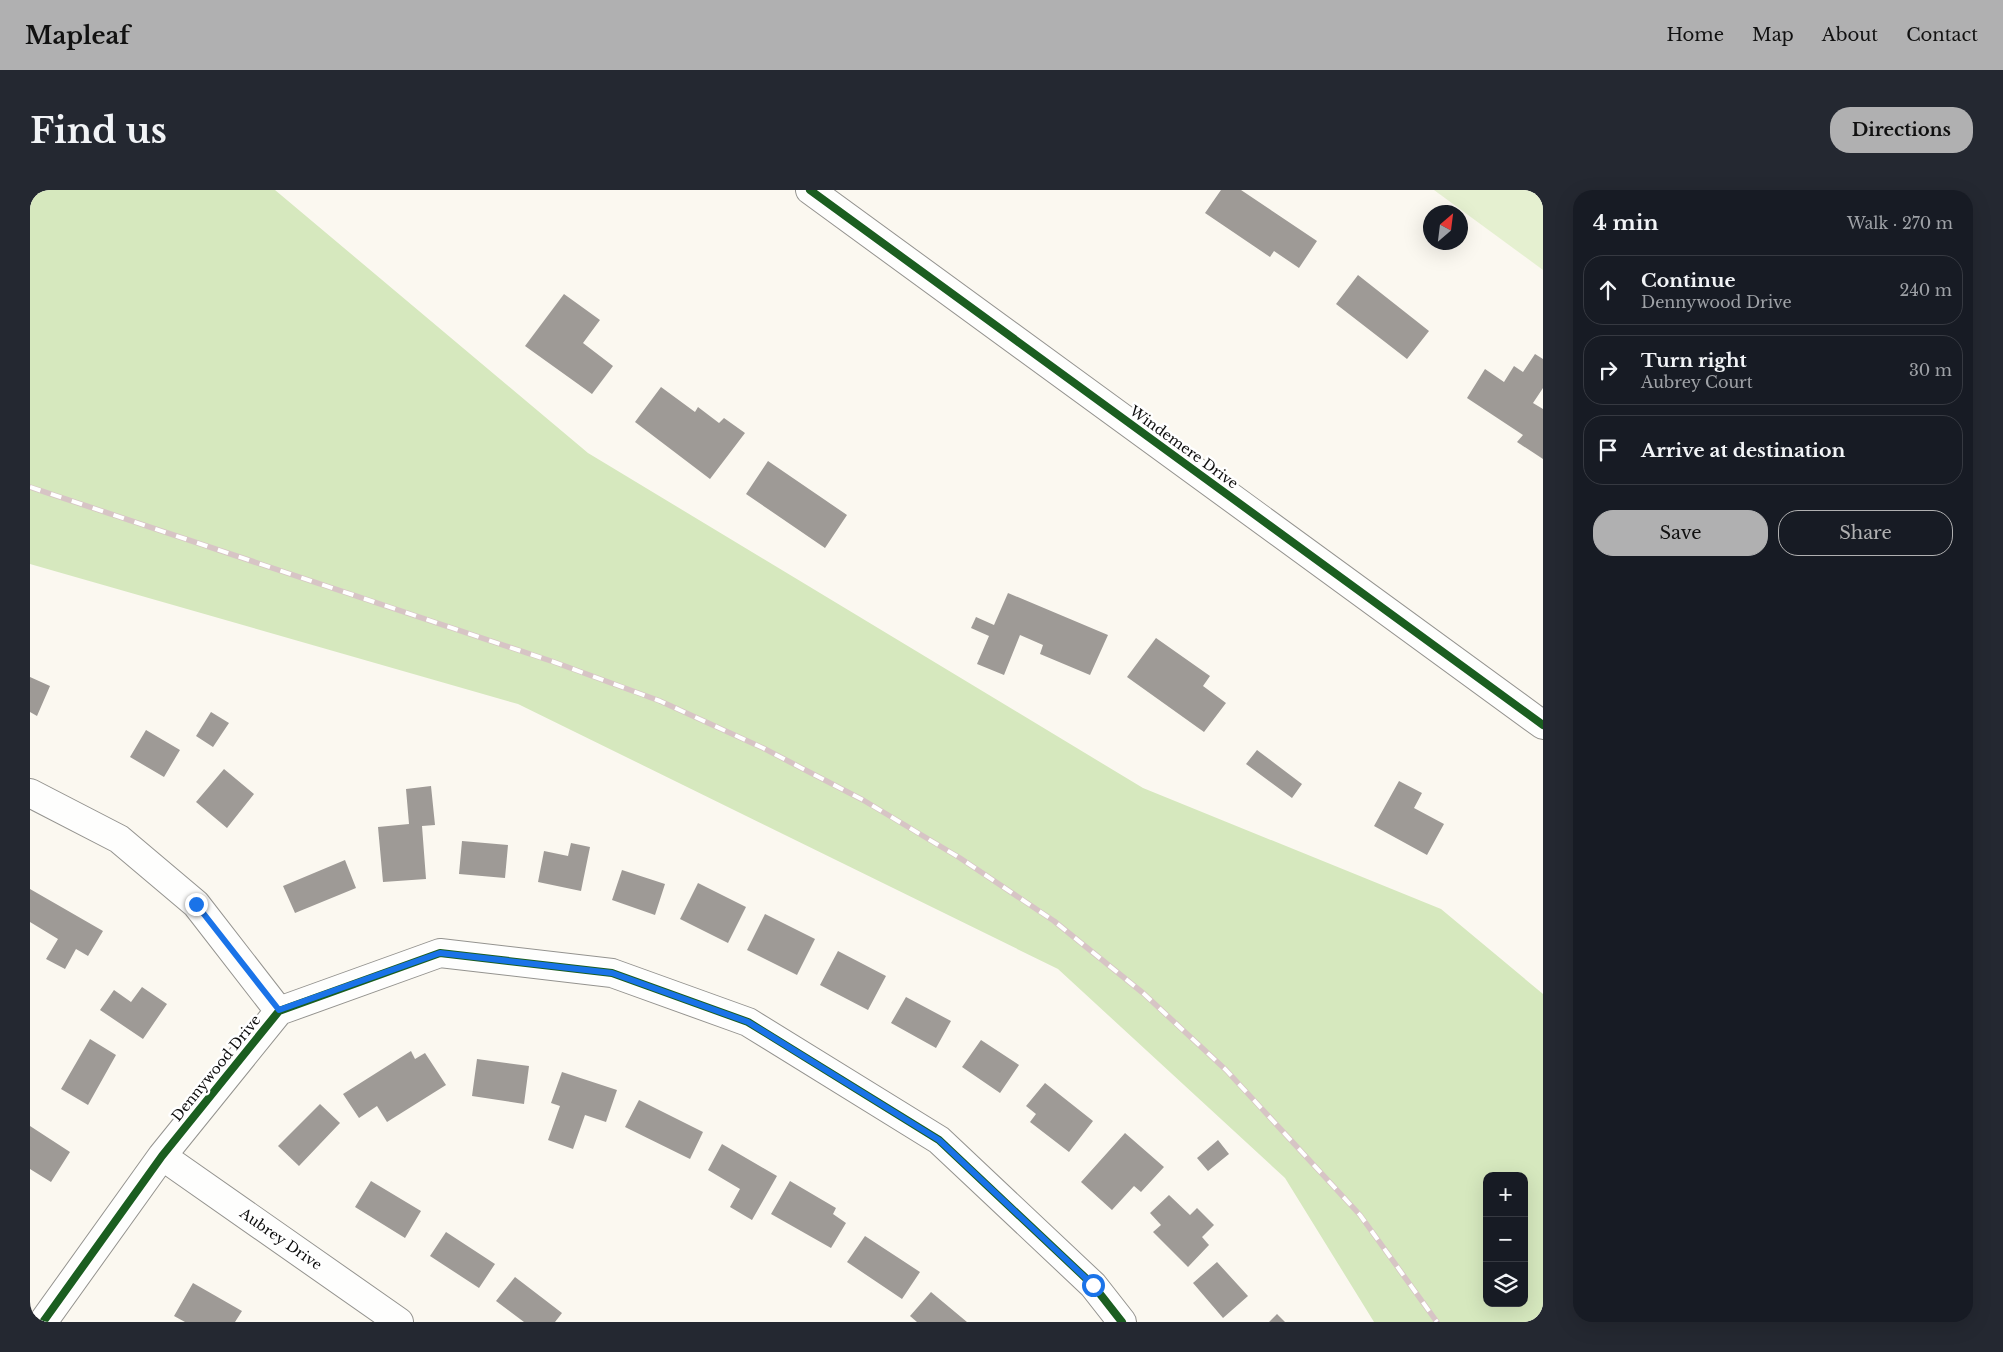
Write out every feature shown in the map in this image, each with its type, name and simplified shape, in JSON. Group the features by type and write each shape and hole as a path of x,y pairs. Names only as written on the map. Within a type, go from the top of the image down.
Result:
{"street":[{"name":"Windemere Drive","path":"810,190 1543,725"},
{"path":"30,793 119,839 196,904 279,1010"},
{"name":"Dennywood Drive","path":"43,1322 162,1156 279,1010 440,953 612,973 748,1022 939,1140 1093,1285 1122,1322"},
{"name":"Aubrey Drive","path":"162,1156 400,1322"}],"green space":[{"path":"30,190 275,190 588,453 1143,788 1441,909 1543,994 1543,1322 1374,1322 1285,1178 1058,969 518,704 30,564"},
{"path":"1434,190 1543,190 1543,270 1468,215 1468,205 1454,205"}],"building":[{"path":"1221,190 1241,190 1317,241 1299,268 1274,251 1270,257 1205,213"},
{"path":"1358,275 1429,331 1407,359 1336,304"},
{"path":"564,294 600,320 583,343 613,366 592,394 525,346"},
{"path":"1535,354 1543,359 1543,388 1533,403 1543,409 1543,459 1517,442 1523,435 1467,398 1485,369 1504,382 1514,366 1523,372"},
{"path":"661,387 695,412 698,407 719,423 724,418 745,433 710,479 635,422"},
{"path":"768,461 847,515 825,548 746,494"},
{"path":"1008,593 1108,635 1090,675 1040,654 1043,645 1020,635 1004,675 977,664 989,636 971,628 976,617 994,625"},
{"path":"1156,638 1210,676 1203,686 1226,703 1204,732 1127,677"},
{"path":"30,677 50,686 37,716 30,712"},
{"path":"211,712 229,723 213,747 196,736"},
{"path":"146,730 180,750 164,777 130,757"},
{"path":"1257,750 1302,784 1292,798 1246,764"},
{"path":"224,769 254,794 227,828 196,802"},
{"path":"1399,781 1422,793 1414,808 1444,824 1427,855 1374,826"},
{"path":"431,786 435,825 422,826 426,879 383,882 378,827 409,824 406,789"},
{"path":"462,841 508,845 505,878 459,874"},
{"path":"571,843 590,847 581,891 538,882 544,851 568,856"},
{"path":"345,860 356,888 295,913 283,886"},
{"path":"622,870 665,884 655,915 612,900"},
{"path":"698,883 746,907 728,943 680,919"},
{"path":"30,889 103,931 88,956 76,949 65,969 46,959 58,939 30,922"},
{"path":"765,914 815,939 797,975 747,950"},
{"path":"838,951 886,976 868,1010 820,985"},
{"path":"142,987 167,1004 143,1039 100,1010 114,990 131,1002"},
{"path":"906,997 951,1021 936,1048 891,1023"},
{"path":"90,1039 116,1055 88,1105 61,1089"},
{"path":"981,1040 1019,1065 1000,1093 962,1067"},
{"path":"411,1051 415,1059 425,1053 446,1085 387,1122 377,1106 359,1118 343,1094"},
{"path":"477,1059 529,1066 524,1104 472,1096"},
{"path":"562,1072 617,1090 606,1122 585,1115 573,1149 548,1140 560,1106 551,1103"},
{"path":"1045,1083 1093,1121 1069,1152 1030,1122 1036,1114 1026,1106"},
{"path":"639,1100 703,1132 690,1159 625,1127"},
{"path":"320,1104 340,1123 299,1166 278,1146"},
{"path":"30,1126 70,1152 51,1182 30,1169"},
{"path":"1125,1133 1164,1167 1141,1192 1134,1186 1112,1210 1081,1182"},
{"path":"1218,1140 1229,1154 1208,1171 1197,1158"},
{"path":"722,1144 777,1176 752,1220 730,1207 740,1189 708,1170"},
{"path":"371,1181 421,1211 405,1238 355,1207"},
{"path":"790,1181 836,1208 833,1214 846,1223 831,1248 771,1214"},
{"path":"1169,1195 1190,1215 1197,1208 1214,1225 1202,1237 1209,1245 1188,1267 1153,1232 1161,1225 1150,1213"},
{"path":"446,1232 495,1264 479,1288 430,1256"},
{"path":"865,1236 920,1272 902,1299 847,1262"},
{"path":"1217,1262 1248,1296 1223,1318 1193,1283"},
{"path":"515,1277 562,1313 555,1322 524,1322 496,1301"},
{"path":"193,1283 242,1311 235,1322 185,1322 174,1316"},
{"path":"931,1292 967,1322 917,1322 910,1316"},
{"path":"1277,1314 1285,1322 1269,1322"}],"railway":[{"path":"30,487 554,662 660,701 763,748 863,800 960,858 1054,921 1143,993 1226,1070 1360,1215 1437,1322"}],"cycle path":[{"path":"810,190 1543,725"},
{"path":"43,1322 162,1156 279,1011 440,953 612,973 748,1022 939,1140 1093,1285 1122,1322"}],"route":[{"path":"196,904 279,1010 440,953 612,973 748,1022 939,1140 1093,1285"}]}
